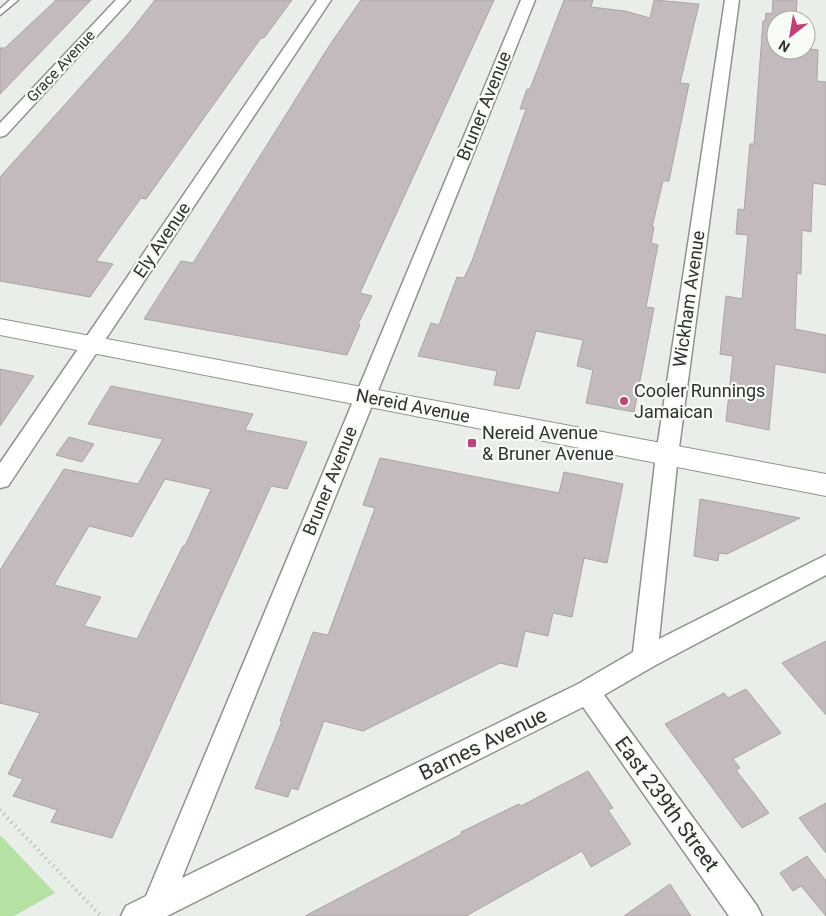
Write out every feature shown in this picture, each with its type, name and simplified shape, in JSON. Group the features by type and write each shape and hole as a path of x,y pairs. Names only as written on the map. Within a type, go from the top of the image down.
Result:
{"street":[{"name":"Grace Avenue","path":"0,132 123,0"},
{"name":"Ely Avenue","path":"0,480 324,0"},
{"name":"Bruner Avenue","path":"146,911 365,396 528,0"},
{"name":"Wickham Avenue","path":"645,658 667,455 732,0"},
{"name":"Nereid Avenue","path":"0,327 826,485"},
{"name":"Barnes Avenue","path":"146,911 587,692 645,658 826,564"},
{"name":"East 239th Street","path":"587,692 747,916"}],"lane":[{"path":"0,13 14,0"}],"path":[{"path":"0,810 101,916"}],"green space":[{"path":"0,835 55,893 14,916 0,916"}],"building":[{"path":"56,0 91,0 0,94 0,48 5,48"},
{"path":"155,0 292,0 264,38 261,38 146,199 141,198 96,261 113,264 90,297 0,281 0,177 129,33"},
{"path":"361,0 494,0 360,293 372,296 358,324 360,325 347,355 144,319 181,261 193,263 329,46"},
{"path":"564,0 593,0 591,7 625,11 650,18 654,0 699,4 680,83 689,84 669,181 663,181 652,227 654,227 651,243 658,245 646,307 654,308 634,412 586,403 593,370 577,366 583,340 536,331 519,389 494,385 497,371 418,356 431,323 439,325 457,277 464,278 472,261 526,109 520,109 527,89 530,89"},
{"path":"773,0 797,0 796,10 772,10"},
{"path":"766,13 766,60 816,60 816,50 818,50 817,81 826,82 826,185 813,183 811,232 802,230 801,274 797,273 795,329 826,335 826,373 775,364 769,430 726,421 733,356 720,354 726,296 742,299 748,235 736,234 738,209 744,210 750,144 754,144 763,21 765,21"},
{"path":"0,369 34,376 0,426"},
{"path":"111,386 253,414 245,430 307,442 287,489 271,486 112,838 51,822 57,810 13,796 23,779 8,774 40,713 0,703 0,570 64,469 138,484 163,439 88,424","holes":["165,479 211,489 185,546 183,546 137,639 84,626 101,597 54,585 89,526 132,537"]},
{"path":"69,437 94,444 82,462 56,455"},
{"path":"380,458 559,493 564,472 623,484 607,563 584,558 572,617 553,613 548,636 525,631 517,667 500,663 363,731 324,721 298,790 291,788 288,797 255,788 282,721 280,721 313,632 328,635 375,508 363,505"},
{"path":"700,499 800,518 727,554 719,553 718,561 694,556"},
{"path":"826,641 826,715 782,663"},
{"path":"746,689 781,733 733,759 740,768 736,770 769,813 742,828 665,724 724,693 728,698"},
{"path":"588,771 613,808 608,810 631,844 591,867 582,851 466,916 305,916 462,834 461,832 519,804 521,806"},
{"path":"826,803 826,853 799,818"},
{"path":"807,856 826,881 826,916 801,886 793,891 780,873"},
{"path":"670,884 691,916 624,916"}],"place":[{"name":"Cooler Runnings Jamaican","path":"624,401"},
{"name":"Nereid Avenue & Bruner Avenue","path":"472,443"}]}
